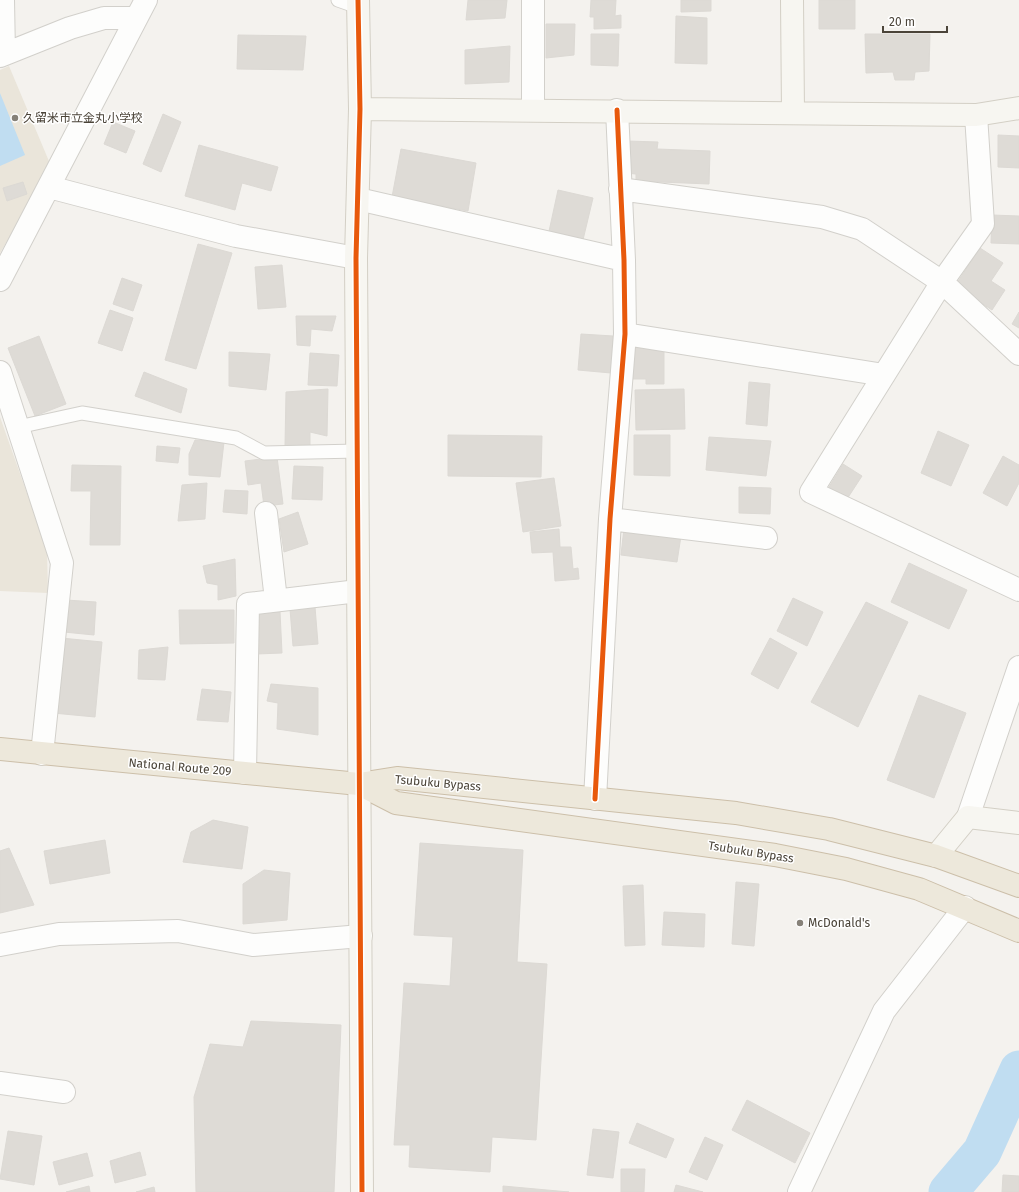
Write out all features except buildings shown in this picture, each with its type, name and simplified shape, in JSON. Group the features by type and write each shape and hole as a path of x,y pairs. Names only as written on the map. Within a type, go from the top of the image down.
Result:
{"highway":[{"name":"National Route 209","path":"0,749 359,784"},
{"name":"Tsubuku Bypass","path":"359,784 396,778 736,813 829,829 936,856 1019,886"},
{"name":"Tsubuku Bypass","path":"359,784 396,803 775,855 846,869 919,889 965,907 1019,931"}],"street":[{"path":"4,0 2,55 70,28 141,9"},
{"path":"533,0 533,110"},
{"path":"792,0 793,112"},
{"path":"351,2 360,109 356,258 362,1192"},
{"path":"0,280 141,9"},
{"path":"360,109 617,110 976,115 1019,108"},
{"path":"595,799 610,519 625,334 624,260 617,110"},
{"path":"976,115 983,224 942,282 811,492 1019,590"},
{"path":"49,187 236,236 356,258"},
{"path":"620,189 822,216 862,230 942,282 1019,354"},
{"path":"358,199 624,260"},
{"path":"625,334 884,375"},
{"path":"0,372 62,563 42,754"},
{"path":"266,513 276,600"},
{"path":"610,519 766,538"},
{"path":"245,773 248,604 358,590"},
{"path":"936,856 968,817 1019,667"},
{"path":"968,817 1019,823"},
{"path":"798,1192 884,1011 965,907"},
{"path":"0,945 67,934 178,932 253,945 361,936"},
{"path":"0,1083 64,1092"}],"lane":[{"path":"18,427 82,413 236,438 264,452 358,452"}],"shaded area":[{"name":"久留米市立金丸小学校","path":"9,66 51,166 0,253 0,70"},
{"path":"0,417 47,550 48,593 0,591"}],"water":[{"path":"0,93 25,155 0,166"}],"waterway":[{"path":"948,1192 982,1152 1019,1070"}],"cycle path":[{"path":"358,0 360,109 356,258 362,1192"},
{"path":"595,799 610,519 625,334 624,260 617,110"}],"place":[{"name":"久留米市立金丸小学校","path":"15,118"},
{"name":"McDonald's","path":"800,923"}]}
